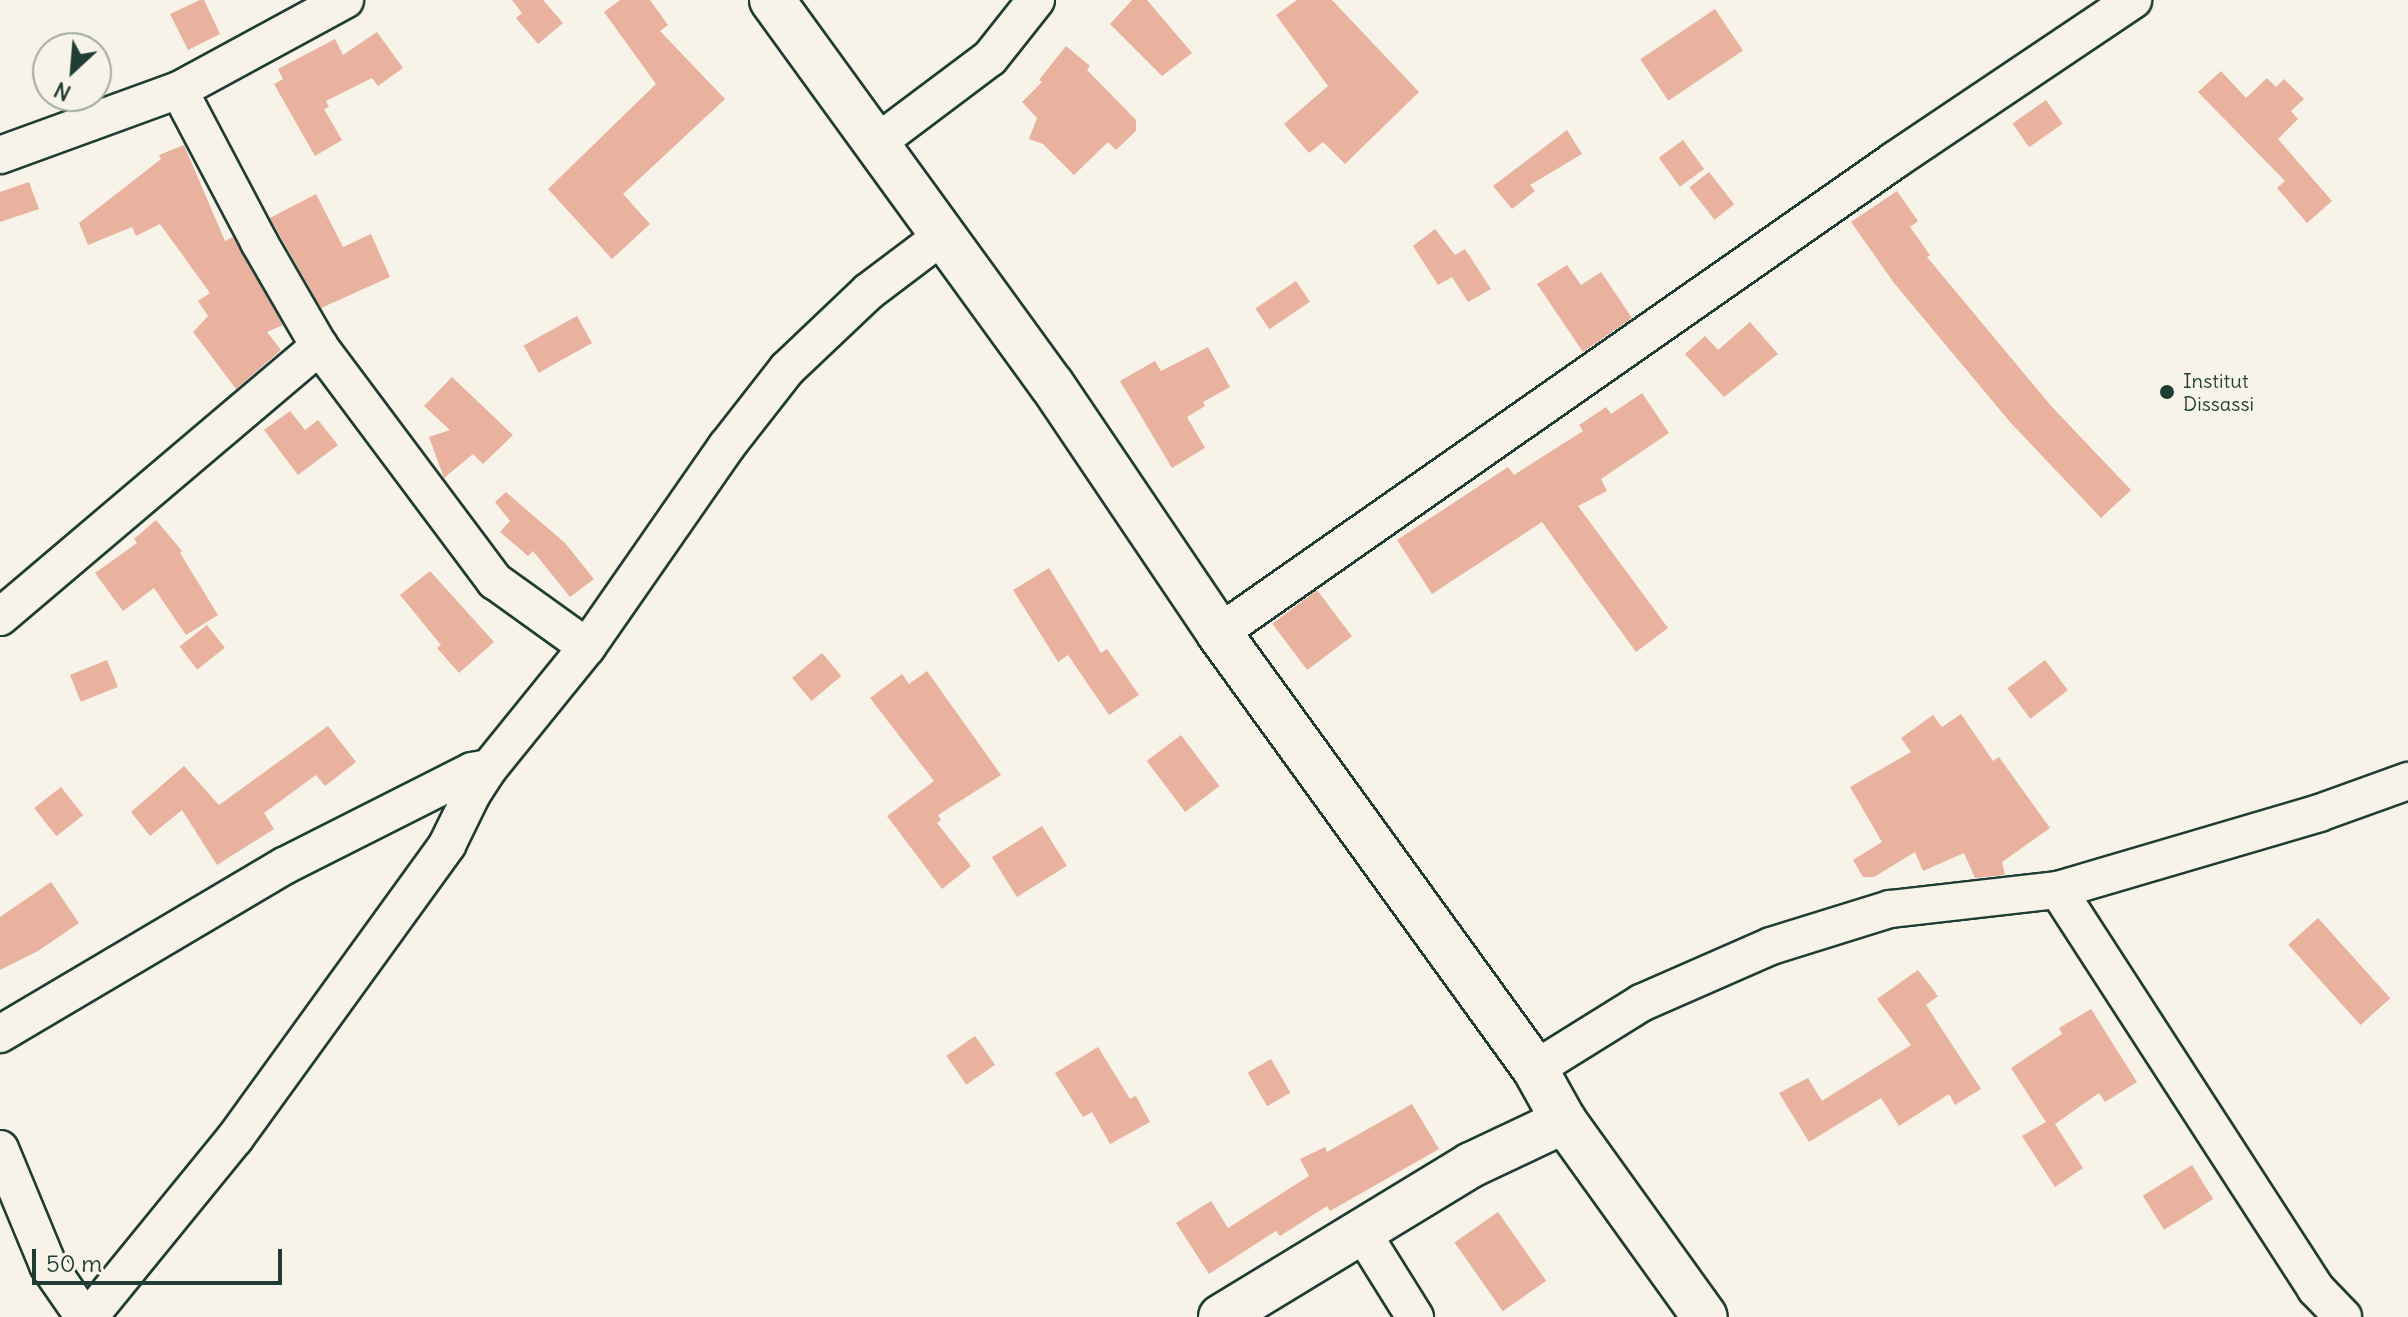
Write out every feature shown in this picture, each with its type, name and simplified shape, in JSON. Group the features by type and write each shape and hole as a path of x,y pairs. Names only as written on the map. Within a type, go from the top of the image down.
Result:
{"main road":[{"path":"772,0 878,142 941,237 1052,385 1219,633 1535,1069 1564,1121 1705,1317"},
{"path":"1239,1313 1360,1229 1471,1165 1564,1121"}],"street":[{"path":"0,155 179,90 345,0"},
{"path":"878,142 990,58 1036,0"},
{"path":"1219,633 1895,160 2133,0"},
{"path":"179,90 319,346 495,581 587,647"},
{"path":"0,1149 48,1265 87,1317 235,1138 447,845 472,794 489,768 587,647 726,447 787,369 868,292 941,237"},
{"path":"0,617 319,346"},
{"path":"0,1034 284,866 459,777 489,768"},
{"path":"1535,1069 1641,1003 1771,946 1890,909 2058,890 2319,813 2408,781"},
{"path":"2058,890 2316,1289 2343,1317"},
{"path":"1360,1229 1415,1317"}],"building":[{"path":"204,0 220,34 188,50 170,14"},
{"path":"512,0 543,0 563,23 538,44 516,18 522,13"},
{"path":"620,0 650,0 668,25 660,31 725,99 623,194 650,224 612,259 548,189 656,84 604,12"},
{"path":"1132,0 1147,0 1192,53 1162,76 1110,24"},
{"path":"1297,0 1332,0 1419,92 1345,164 1323,142 1309,153 1284,124 1328,86 1276,15"},
{"path":"1715,9 1743,50 1668,101 1640,59"},
{"path":"377,32 403,68 378,86 372,78 326,101 329,107 324,109 342,140 315,156 274,84 283,79 278,69 335,39 343,55"},
{"path":"1066,46 1090,66 1087,70 1136,120 1136,131 1116,150 1108,142 1074,175 1043,144 1029,139 1037,118 1022,102 1042,82 1039,80"},
{"path":"2221,71 2246,98 2267,78 2276,87 2284,79 2304,99 2291,111 2298,119 2278,139 2332,201 2307,223 2277,188 2285,181 2198,92"},
{"path":"2046,100 2063,124 2029,147 2012,124"},
{"path":"1567,130 1582,154 1530,185 1535,191 1512,209 1493,186"},
{"path":"1683,140 1704,169 1680,187 1659,158"},
{"path":"184,145 225,241 233,237 283,325 267,332 281,350 236,389 193,332 208,316 198,301 210,293 160,224 136,236 132,227 88,245 79,223 161,159 159,155"},
{"path":"1709,172 1734,204 1715,220 1689,187"},
{"path":"29,182 39,209 0,222 0,192"},
{"path":"1897,191 1918,221 1910,227 1930,255 1927,257 2052,407 2131,490 2101,518 2010,422 1894,283 1851,222"},
{"path":"316,194 343,247 371,234 390,277 321,308 270,218"},
{"path":"1435,229 1455,255 1465,249 1491,289 1468,302 1452,277 1438,285 1413,246"},
{"path":"1567,265 1581,285 1601,272 1632,318 1583,352 1537,284"},
{"path":"1296,281 1310,302 1269,329 1255,308"},
{"path":"577,316 592,343 539,373 524,346"},
{"path":"1750,322 1778,354 1724,397 1685,354 1705,336 1718,350"},
{"path":"1208,347 1230,387 1203,402 1205,406 1187,417 1205,448 1172,468 1120,381 1155,361 1161,371"},
{"path":"452,377 513,435 483,464 473,454 444,478 429,437 450,430 424,406"},
{"path":"1642,393 1669,433 1601,479 1607,491 1578,506 1668,628 1636,652 1542,522 1432,594 1397,540 1508,467 1514,475 1583,431 1579,425 1606,407 1611,414"},
{"path":"290,411 305,430 318,420 338,445 298,475 264,430"},
{"path":"506,492 565,543 594,579 570,597 533,551 528,556 500,532 510,521 495,502"},
{"path":"156,520 182,551 180,553 218,615 186,635 154,588 123,611 95,573 137,543 134,539"},
{"path":"1049,568 1101,653 1107,649 1139,695 1109,715 1068,655 1058,662 1013,590"},
{"path":"430,571 494,642 459,673 437,648 441,645 400,595"},
{"path":"1317,590 1352,636 1307,670 1272,624"},
{"path":"207,625 225,648 197,669 179,647"},
{"path":"822,653 841,676 811,701 792,678"},
{"path":"107,660 118,687 81,702 70,675"},
{"path":"2045,660 2068,690 2030,719 2007,688"},
{"path":"927,671 1001,775 938,815 941,820 937,823 971,866 942,889 887,816 934,781 870,698 902,674 909,684"},
{"path":"1961,714 1993,761 1999,757 2050,828 2002,862 2005,875 1975,878 1964,853 1923,871 1915,852 1874,877 1863,877 1853,860 1882,842 1850,787 1911,752 1901,738 1933,715 1942,727"},
{"path":"328,726 356,762 325,786 316,775 264,813 274,829 217,865 182,810 150,836 131,812 184,766 219,805"},
{"path":"1181,735 1220,786 1185,812 1147,761"},
{"path":"61,787 83,815 56,836 34,808"},
{"path":"1042,826 1067,866 1017,897 992,857"},
{"path":"51,882 79,923 38,951 0,970 0,917"},
{"path":"2318,918 2390,998 2361,1025 2288,945"},
{"path":"1918,970 1938,996 1926,1005 1981,1089 1955,1105 1949,1094 1899,1126 1881,1098 1809,1142 1779,1093 1808,1078 1822,1101 1911,1045 1877,999"},
{"path":"2091,1009 2137,1082 2105,1102 2099,1093 2055,1124 2083,1168 2055,1187 2022,1136 2046,1122 2011,1068 2062,1034 2059,1028"},
{"path":"975,1036 995,1065 966,1085 946,1056"},
{"path":"1098,1047 1130,1099 1136,1096 1150,1122 1110,1144 1092,1112 1083,1117 1055,1073"},
{"path":"1271,1059 1290,1093 1267,1106 1248,1072"},
{"path":"1412,1104 1439,1149 1330,1211 1327,1206 1280,1236 1276,1231 1209,1274 1176,1223 1211,1201 1228,1228 1309,1176 1300,1159 1325,1147 1327,1152"},
{"path":"2192,1165 2213,1199 2164,1230 2143,1196"},
{"path":"1498,1212 1546,1281 1503,1311 1455,1242"}],"place":[{"name":"Institut Dissassi","path":"2167,392"}]}
